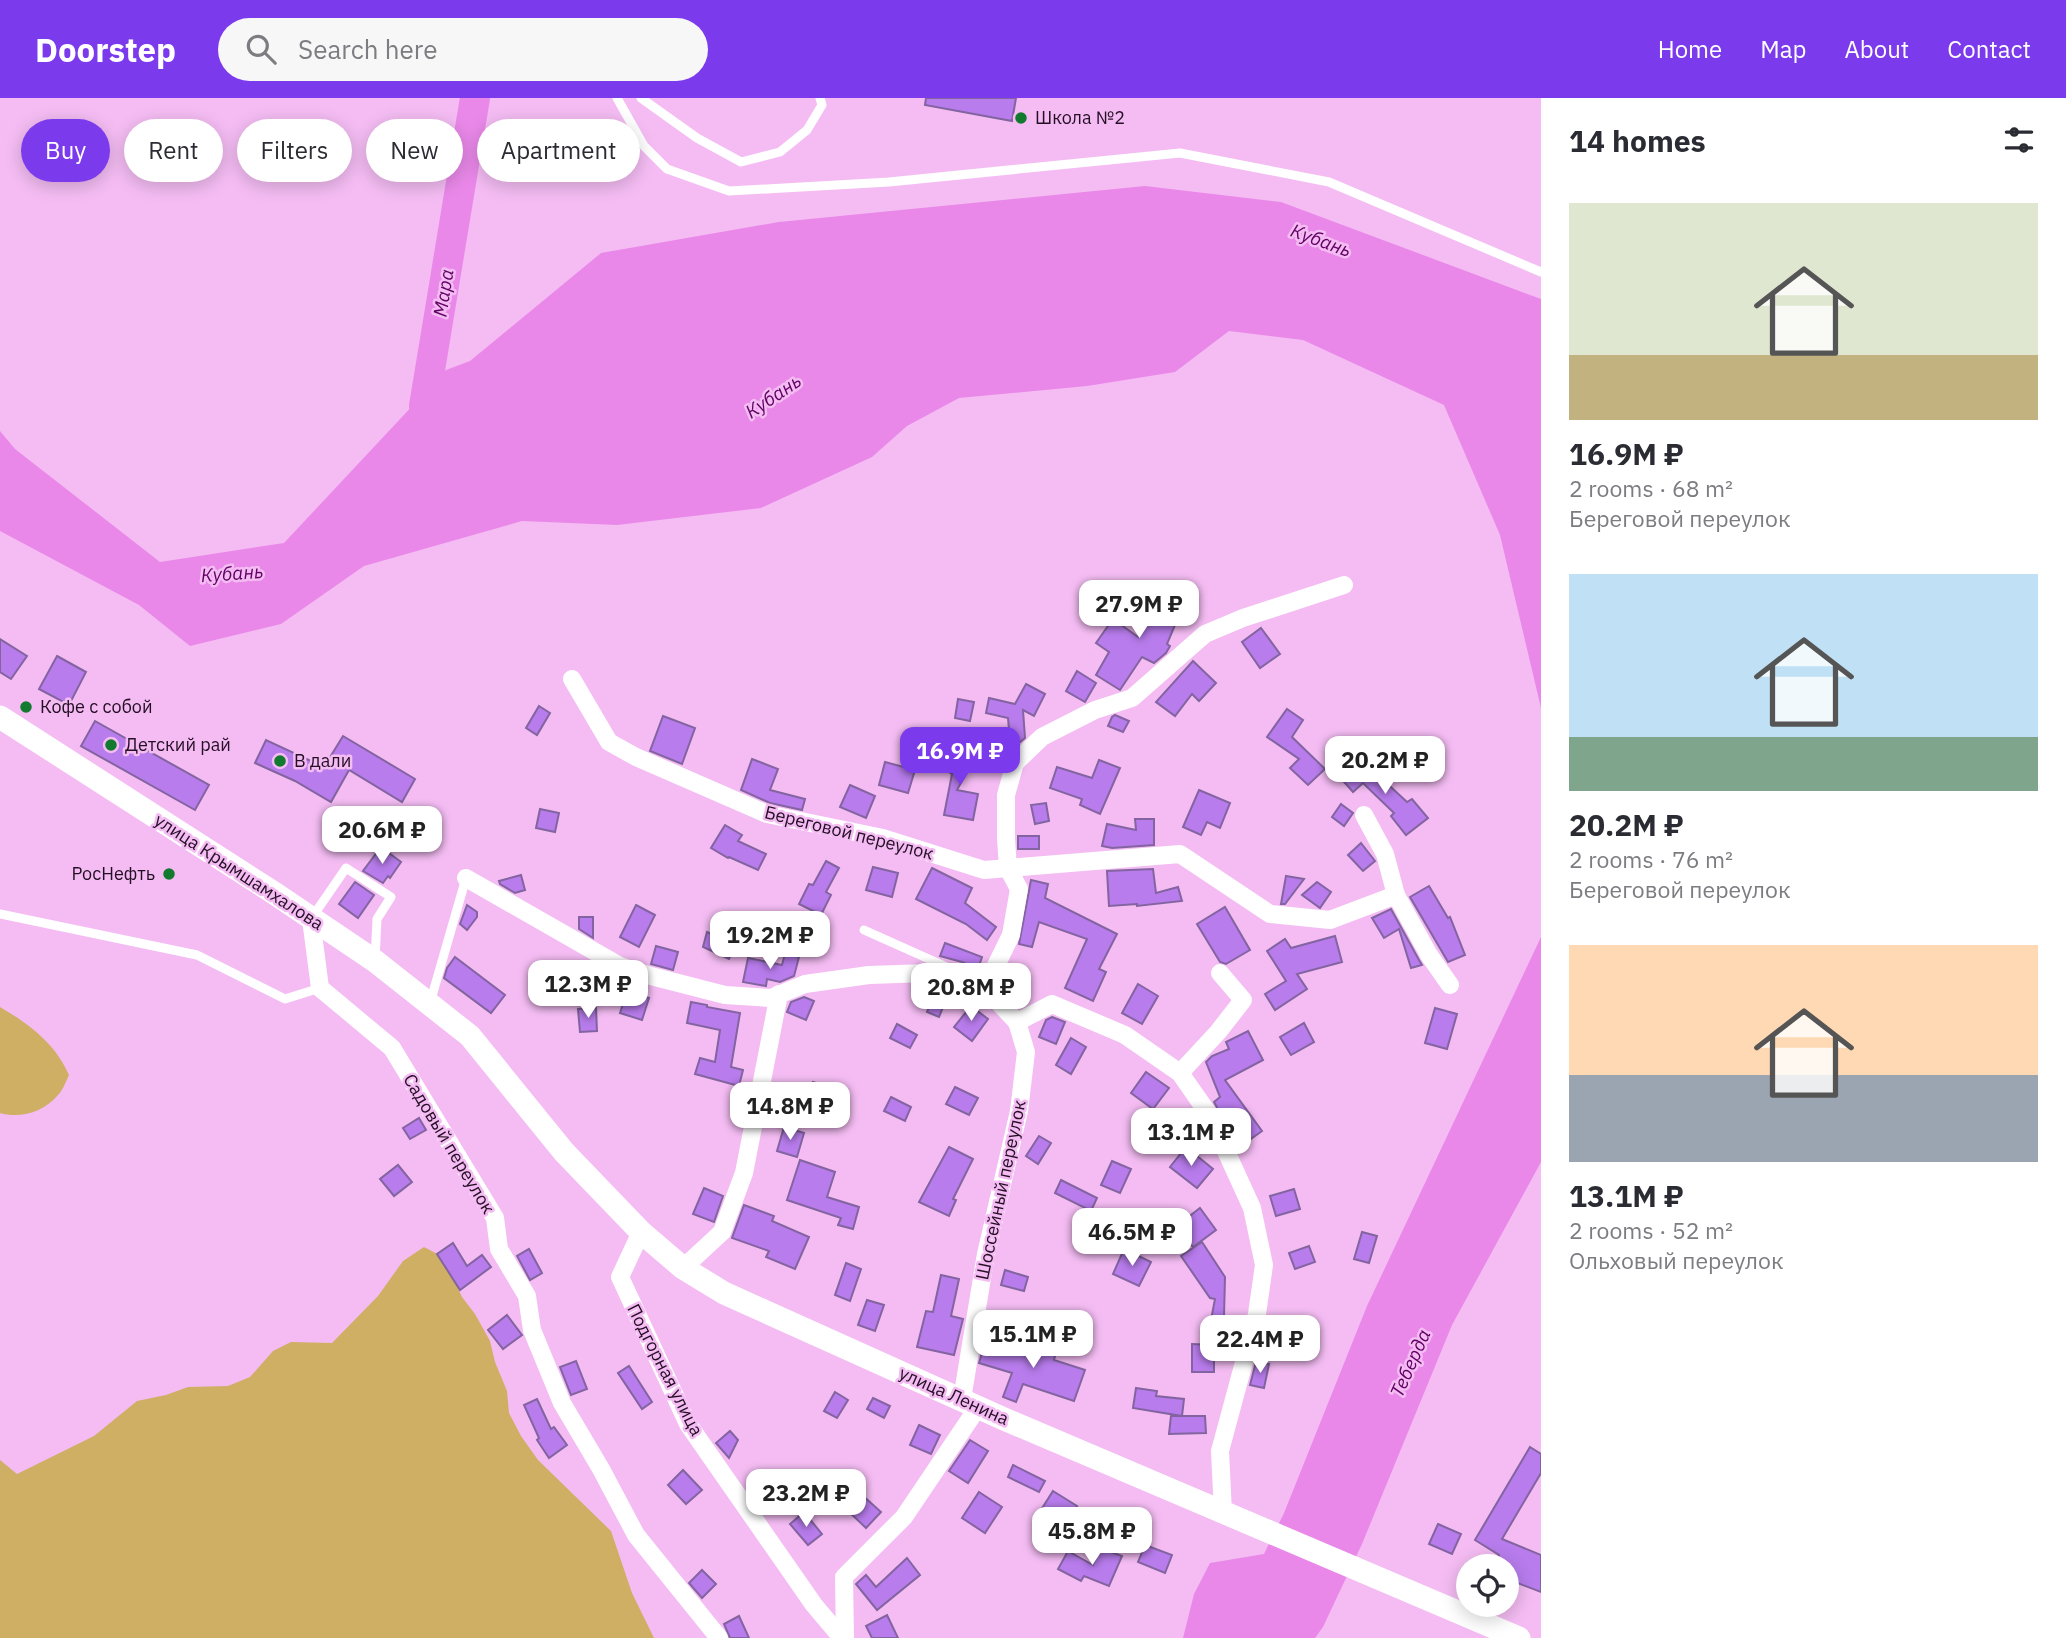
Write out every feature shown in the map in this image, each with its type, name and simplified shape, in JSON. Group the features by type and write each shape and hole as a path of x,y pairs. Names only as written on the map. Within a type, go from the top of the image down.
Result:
{"main road":[{"name":"улица Крымшамхалова","path":"0,717 375,961 470,1036"},
{"name":"улица Ленина","path":"470,1036 564,1152 641,1232 683,1268 724,1293 1223,1513 1519,1638"}],"street":[{"path":"985,988 1010,935 1018,889 1008,868 1006,795 1015,763 1042,737 1095,710 1132,698 1205,634 1243,618 1344,585"},
{"name":"Береговой переулок","path":"572,679 609,742 636,757 767,814 883,838 984,870 1180,854 1270,915 1330,920 1396,895"},
{"path":"1364,815 1385,853 1396,895 1429,955 1450,985"},
{"path":"466,878 620,966 725,995 771,998 805,984 869,975 957,972 985,988 1017,1022 1052,1004 1125,1035 1180,1073 1210,1116 1252,1208 1264,1265 1257,1314 1220,1451 1223,1513"},
{"path":"311,919 320,988"},
{"path":"1180,1073 1243,1000 1220,974"},
{"name":"Садовый переулок","path":"320,988 392,1048 495,1219 499,1248 527,1296 532,1330 562,1403 636,1535 719,1638"},
{"path":"683,1268 722,1232 744,1173 779,994"},
{"name":"Шоссейный переулок","path":"843,1638 844,1577 904,1517 970,1403 986,1254 1019,1111 1026,1052 1017,1022"},
{"name":"Подгорная улица","path":"641,1232 620,1278 688,1424 814,1605 843,1638"}],"lane":[{"path":"617,98 644,146 667,169 729,191 889,182 1180,153 1329,182 1541,272"},
{"path":"641,98 696,138 741,162 780,152 807,130 822,105 820,98"},
{"path":"311,919 346,868 391,897 377,919 375,961"},
{"path":"429,1005 466,878"},
{"path":"0,914 197,955 285,999 320,988"},
{"path":"864,930 957,972"}],"shaded area":[{"path":"0,1007 40,1035 56,1053 69,1075 52,1101 31,1113 0,1113"},
{"path":"424,1247 443,1257 462,1297 490,1341 507,1391 509,1413 521,1436 538,1460 611,1531 632,1593 654,1638 0,1638 0,1460 17,1474 94,1436 137,1401 188,1387 228,1386 250,1377 273,1351 291,1342 332,1343 378,1296 403,1261"}],"water":[{"name":"Кубань","path":"1145,186 1281,202 1541,299 1541,708 1500,535 1444,405 1303,340 1229,331 1175,372 1087,386 959,398 907,426 872,457 761,508 617,525 522,521 364,566 281,624 190,646 139,605 0,531 0,431 15,449 160,562 284,543 446,370 470,361 601,253 779,222"},
{"name":"Теберда","path":"1541,937 1541,1162 1452,1325 1362,1544 1323,1627 1315,1638 1183,1638 1194,1594 1210,1563 1264,1554 1284,1513 1367,1306"}],"building":[{"path":"926,98 1016,98 1012,121 925,105"},
{"path":"1158,590 1185,601 1167,644 1170,646 1154,663 1142,657 1120,690 1096,675 1109,652 1096,643 1113,619 1138,637"},
{"path":"1261,628 1280,654 1260,668 1242,642"},
{"path":"0,639 27,656 11,679 0,672"},
{"path":"57,656 86,672 69,705 39,689"},
{"path":"1193,661 1216,683 1199,701 1192,694 1175,716 1156,702"},
{"path":"1077,671 1096,683 1085,702 1066,691"},
{"path":"1026,684 1045,694 1034,716 1023,710 1025,738 1020,742 1010,743 1008,718 986,713 989,698 1015,704"},
{"path":"958,699 974,702 970,721 955,718"},
{"path":"539,706 550,713 537,735 526,728"},
{"path":"1287,709 1303,720 1292,737 1325,769 1308,785 1290,768 1299,759 1267,737"},
{"path":"1115,715 1129,721 1123,732 1108,726"},
{"path":"663,716 695,728 682,764 650,751"},
{"path":"95,721 209,785 195,810 81,746"},
{"path":"343,736 415,779 402,802 349,770 331,802 295,781 255,763 266,740 324,767"},
{"path":"955,747 975,758 957,790 978,794 973,820 944,815 952,774 942,768"},
{"path":"1357,758 1377,780 1380,777 1407,802 1412,799 1428,818 1406,835 1391,816 1394,813 1363,783 1353,792 1338,775"},
{"path":"752,759 778,769 770,790 805,799 802,810 770,803 741,790"},
{"path":"1099,760 1120,768 1100,814 1080,805 1082,799 1050,788 1057,767 1092,778"},
{"path":"885,762 915,770 908,793 879,785"},
{"path":"850,785 875,796 866,818 840,807"},
{"path":"1199,790 1230,803 1220,828 1207,822 1201,835 1183,827"},
{"path":"1046,803 1049,821 1035,824 1031,805"},
{"path":"1341,804 1353,813 1344,826 1332,817"},
{"path":"540,809 559,813 555,832 536,828"},
{"path":"1135,819 1154,819 1154,845 1112,848 1102,846 1107,824 1136,830"},
{"path":"725,825 742,835 738,841 766,854 758,870 711,848"},
{"path":"1018,836 1039,836 1039,849 1018,849"},
{"path":"1361,843 1375,861 1363,871 1348,855"},
{"path":"381,847 401,862 383,883 363,871"},
{"path":"826,861 839,868 826,892 831,895 821,915 799,904 809,884 813,885"},
{"path":"873,867 898,873 892,897 866,890"},
{"path":"932,868 972,888 965,903 996,927 987,940 966,924 916,899"},
{"path":"1153,869 1156,893 1178,887 1182,901 1109,906 1107,871"},
{"path":"521,875 525,890 515,893 500,884 499,881"},
{"path":"1286,876 1304,879 1285,904 1281,904"},
{"path":"1031,880 1048,884 1045,898 1117,934 1099,969 1106,972 1093,1001 1065,988 1087,939 1039,922 1032,947 1019,944"},
{"path":"355,882 374,895 358,918 339,904"},
{"path":"1317,882 1331,892 1320,908 1302,895"},
{"path":"1429,886 1448,918 1450,917 1465,955 1448,962 1410,897"},
{"path":"467,905 477,912 477,917 467,930 460,924"},
{"path":"636,905 655,915 639,947 620,937"},
{"path":"1225,907 1250,950 1226,964 1220,962 1197,924"},
{"path":"1391,909 1422,965 1411,968 1399,929 1384,938 1372,918"},
{"path":"579,917 593,917 593,938 579,929"},
{"path":"721,930 739,938 729,959 703,947 707,932 718,937"},
{"path":"1335,936 1342,962 1297,974 1307,989 1275,1010 1265,994 1286,981 1267,951 1285,939 1291,948"},
{"path":"945,943 982,957 978,969 940,956"},
{"path":"656,946 678,952 673,970 651,964"},
{"path":"785,953 799,957 794,976 780,982 767,979 766,986 743,982 748,958 782,965"},
{"path":"455,957 505,995 491,1013 444,978"},
{"path":"938,984 951,988 939,1017 927,1012"},
{"path":"1138,984 1158,996 1142,1024 1122,1013"},
{"path":"627,991 649,998 642,1020 620,1013"},
{"path":"804,997 814,1001 806,1020 787,1012 791,1002"},
{"path":"691,1002 740,1013 731,1067 743,1070 739,1086 695,1074 700,1058 715,1062 720,1030 687,1023"},
{"path":"971,1006 988,1019 972,1041 954,1027"},
{"path":"596,1008 597,1031 580,1032 578,1009"},
{"path":"1435,1008 1457,1014 1447,1049 1425,1043"},
{"path":"1052,1017 1065,1022 1056,1044 1039,1037 1046,1020"},
{"path":"1304,1023 1314,1042 1291,1055 1280,1037"},
{"path":"897,1024 917,1035 910,1048 890,1038"},
{"path":"1248,1031 1263,1060 1225,1080 1262,1131 1241,1146 1230,1119 1225,1122 1214,1102 1220,1097 1206,1062 1212,1056 1229,1049 1226,1042"},
{"path":"1071,1038 1086,1047 1071,1074 1056,1065"},
{"path":"1146,1072 1169,1088 1153,1109 1131,1093"},
{"path":"813,1082 837,1090 829,1113 805,1104"},
{"path":"955,1087 978,1098 969,1115 946,1104"},
{"path":"891,1097 911,1107 905,1121 884,1111"},
{"path":"419,1118 426,1130 410,1139 403,1128"},
{"path":"784,1127 804,1133 797,1157 777,1151"},
{"path":"1039,1136 1051,1143 1038,1164 1026,1156"},
{"path":"949,1147 973,1159 953,1199 956,1200 949,1216 919,1202"},
{"path":"1186,1147 1213,1169 1197,1188 1170,1167"},
{"path":"800,1160 835,1172 827,1197 859,1207 853,1229 838,1225 841,1218 787,1200"},
{"path":"1112,1161 1131,1169 1120,1193 1101,1185"},
{"path":"398,1165 412,1182 394,1196 380,1179"},
{"path":"1061,1180 1097,1198 1091,1211 1055,1193"},
{"path":"704,1188 723,1196 714,1222 693,1214"},
{"path":"1294,1189 1300,1209 1276,1216 1270,1196"},
{"path":"744,1205 774,1216 772,1221 809,1237 795,1269 766,1257 769,1251 732,1238"},
{"path":"1200,1208 1216,1230 1193,1247 1177,1226"},
{"path":"1362,1232 1377,1236 1369,1263 1354,1259"},
{"path":"1202,1242 1225,1277 1224,1316 1237,1318 1233,1340 1208,1336 1215,1299 1210,1298 1181,1256"},
{"path":"453,1243 467,1266 482,1255 491,1267 460,1290 437,1254"},
{"path":"1309,1246 1315,1262 1295,1269 1289,1253"},
{"path":"529,1249 542,1273 530,1280 517,1256"},
{"path":"1124,1249 1151,1262 1139,1286 1113,1274"},
{"path":"846,1263 861,1269 850,1301 835,1295"},
{"path":"1005,1270 1028,1277 1024,1291 1001,1285"},
{"path":"941,1275 959,1279 951,1316 963,1319 954,1355 917,1347 926,1311 933,1312"},
{"path":"867,1300 884,1305 875,1331 858,1325"},
{"path":"507,1315 522,1335 503,1349 488,1330"},
{"path":"1274,1318 1288,1322 1283,1338 1270,1335"},
{"path":"986,1339 1032,1352 1034,1345 1056,1352 1054,1360 1085,1370 1074,1401 1023,1384 1016,1402 1003,1397 1012,1373 979,1363"},
{"path":"1192,1344 1214,1345 1214,1372 1192,1372"},
{"path":"576,1361 587,1389 571,1395 560,1367"},
{"path":"1256,1362 1269,1364 1264,1388 1250,1385"},
{"path":"629,1366 652,1402 642,1409 618,1373"},
{"path":"1136,1388 1157,1391 1156,1396 1184,1399 1182,1416 1133,1408"},
{"path":"835,1392 848,1400 837,1418 824,1411"},
{"path":"873,1398 890,1406 884,1418 867,1409"},
{"path":"537,1399 551,1429 554,1427 567,1445 549,1458 537,1440 539,1438 524,1405"},
{"path":"1171,1416 1205,1416 1206,1433 1169,1434"},
{"path":"919,1425 940,1435 931,1454 910,1445"},
{"path":"730,1431 738,1440 729,1458 716,1443"},
{"path":"970,1440 988,1451 968,1483 949,1471"},
{"path":"1530,1447 1541,1454 1541,1473 1502,1539 1541,1555 1541,1592 1519,1584 1519,1554 1497,1554 1475,1540"},
{"path":"1013,1465 1045,1481 1039,1492 1008,1477"},
{"path":"683,1470 702,1490 686,1504 668,1485"},
{"path":"1053,1491 1077,1506 1065,1525 1041,1510"},
{"path":"979,1492 1002,1507 985,1533 962,1518"},
{"path":"861,1494 881,1512 866,1528 847,1510"},
{"path":"804,1512 822,1534 808,1545 790,1524"},
{"path":"1438,1524 1461,1534 1452,1554 1429,1544"},
{"path":"1145,1545 1172,1555 1165,1573 1138,1562"},
{"path":"1100,1548 1122,1556 1109,1586 1084,1576 1081,1581 1058,1569 1068,1551 1093,1565"},
{"path":"907,1558 920,1575 877,1610 856,1584 866,1575 876,1587"},
{"path":"702,1570 716,1584 702,1598 689,1583"},
{"path":"887,1615 898,1638 872,1638 866,1626"},
{"path":"739,1616 749,1638 730,1638 724,1624"}],"waterway":[{"name":"Мара","path":"426,432 424,406 475,98"}],"place":[{"name":"Школа №2","path":"1021,118"},
{"name":"Кофе с собой","path":"26,707"},
{"name":"Детский рай","path":"111,745"},
{"name":"В дали","path":"280,761"},
{"name":"РосНефть","path":"169,874"}]}
